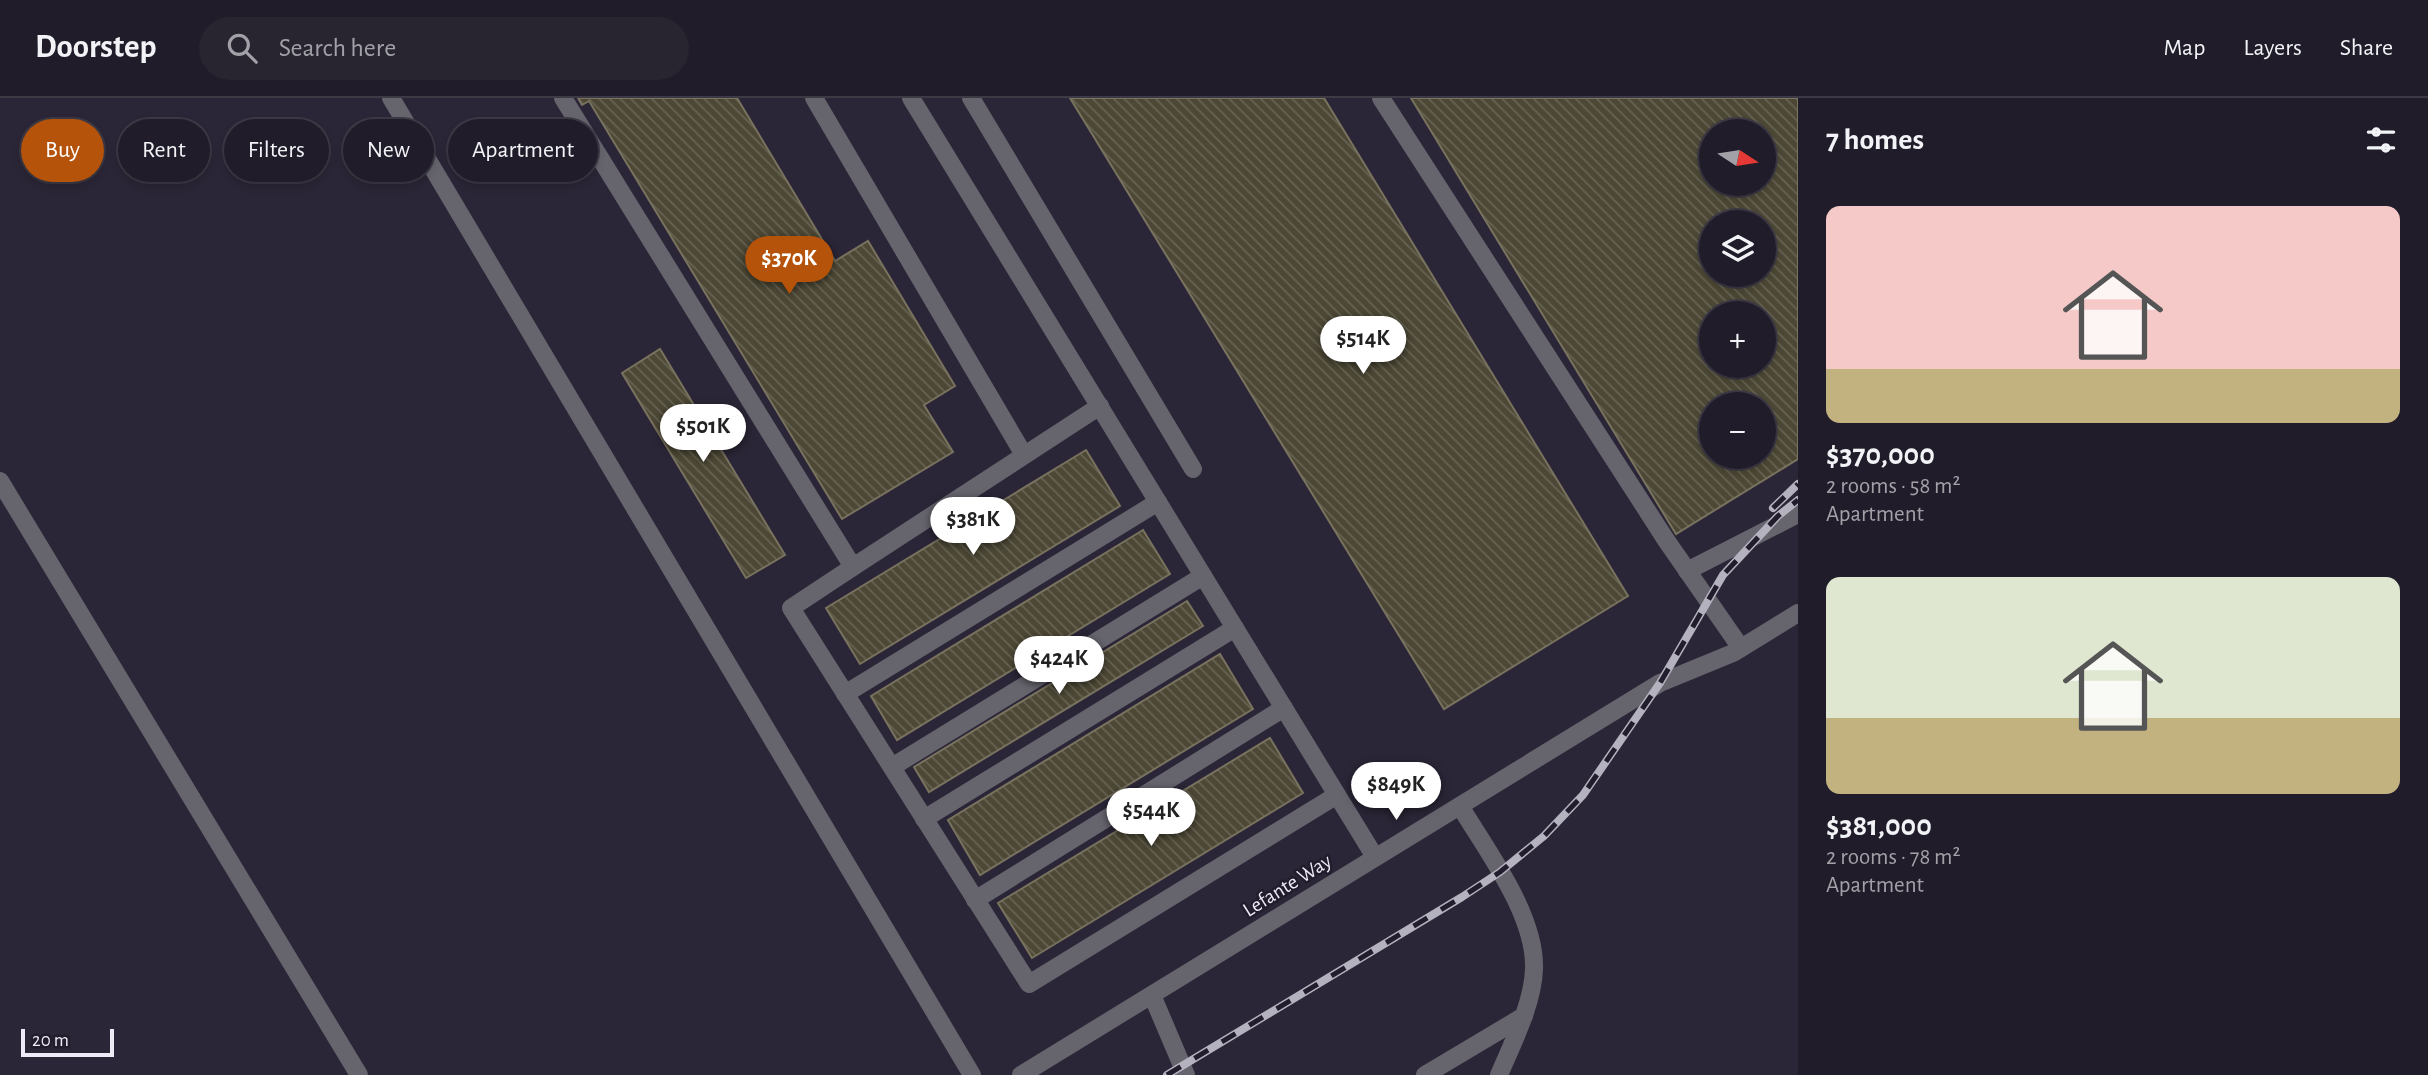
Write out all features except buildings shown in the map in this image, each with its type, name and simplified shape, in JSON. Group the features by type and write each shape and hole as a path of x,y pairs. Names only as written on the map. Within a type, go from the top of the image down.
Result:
{"street":[{"path":"391,98 972,1075"},
{"path":"563,98 853,567"},
{"path":"814,98 1024,455"},
{"path":"911,98 1376,857"},
{"path":"971,98 1193,470"},
{"path":"1381,98 1687,571 1741,648"},
{"path":"1100,406 791,608 1029,984 1337,795"},
{"path":"0,481 359,1075"},
{"path":"845,694 1158,502"},
{"path":"1687,571 1798,514"},
{"path":"892,767 1203,576"},
{"name":"Lefante Way","path":"1021,1075 1660,683 1741,648 1798,613"},
{"path":"924,819 1235,628"},
{"path":"975,900 1284,708"},
{"path":"1460,806 1527,919 1534,969 1524,1016 1499,1075"},
{"path":"1152,995 1186,1075"},
{"path":"1425,1075 1524,1016"}],"railway":[{"path":"1773,508 1798,484"},
{"path":"1167,1075 1462,897 1500,872 1544,836 1583,795 1660,683 1723,575 1778,516 1798,500"}]}
